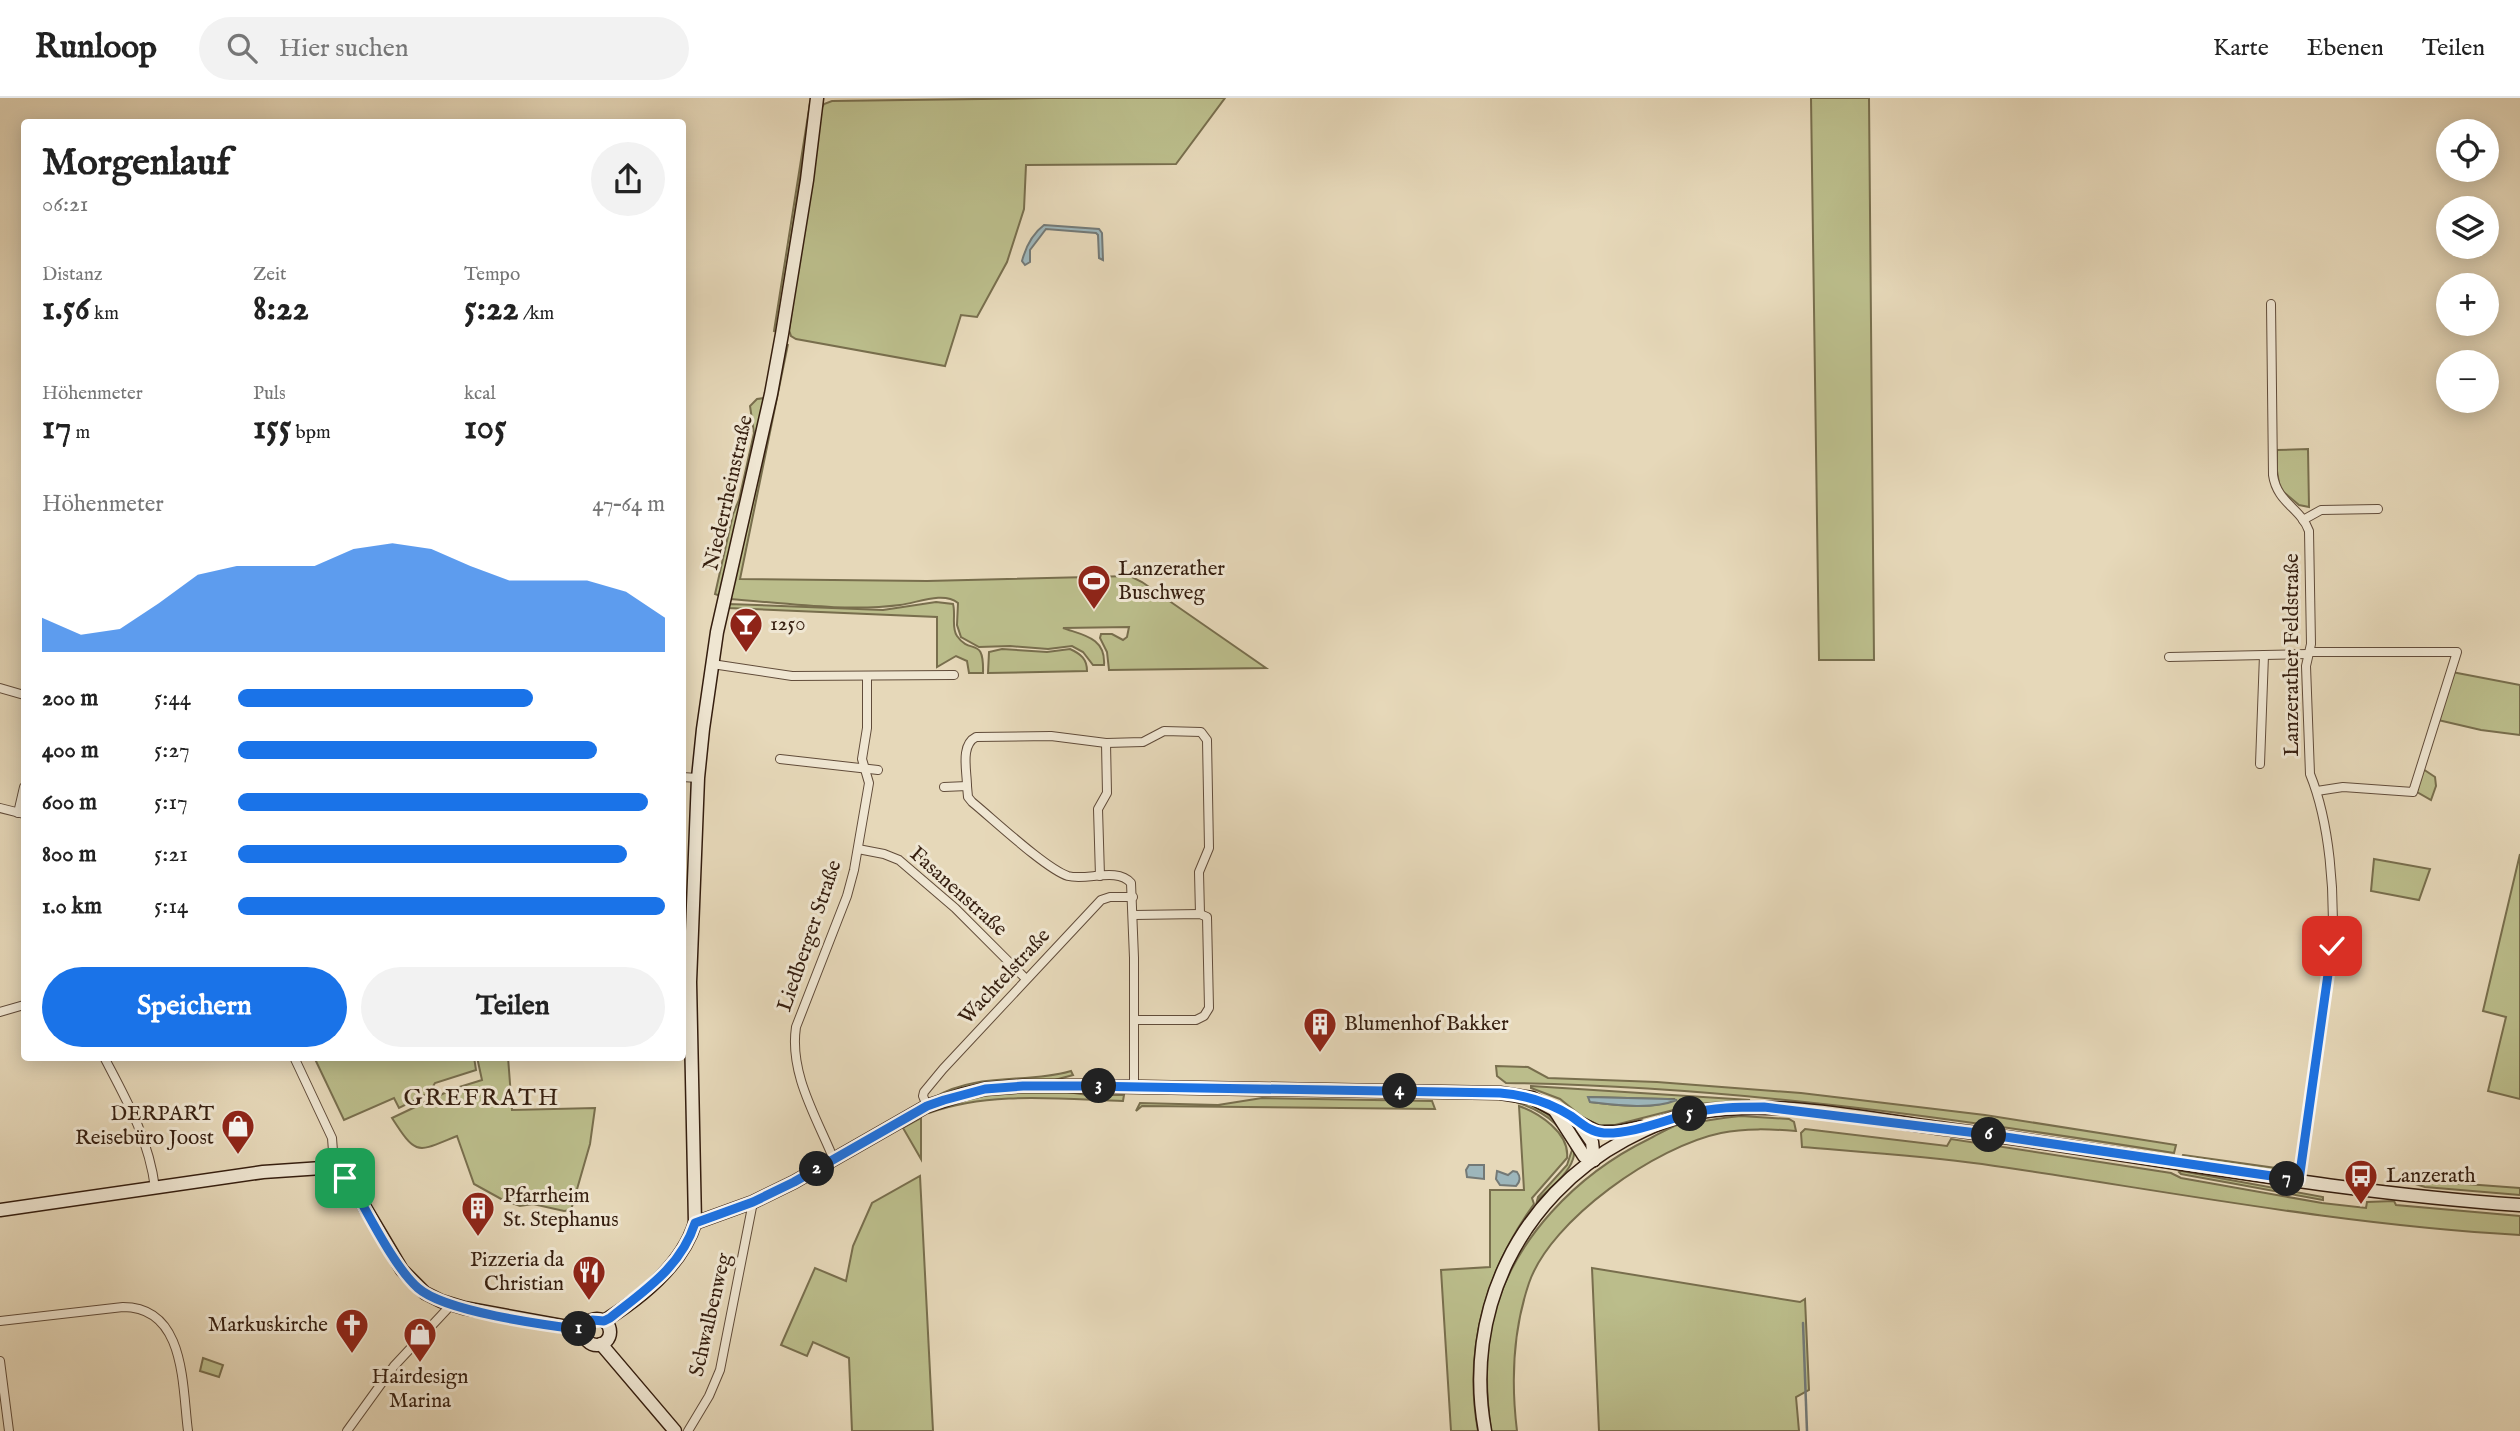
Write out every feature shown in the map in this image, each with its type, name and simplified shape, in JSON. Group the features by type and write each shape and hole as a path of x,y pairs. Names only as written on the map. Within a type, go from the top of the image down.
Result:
{"main road":[{"name":"Niederrheinstraße","path":"604,1321 669,1270 690,1239 695,1223 690,982 698,778 712,664 782,334 807,180 817,98"},
{"path":"695,1223 753,1202 834,1160 927,1106 964,1094 1009,1087 1500,1093 1532,1098 1588,1129 1606,1133 1664,1122"},
{"path":"1485,1431 1480,1401 1480,1352 1485,1322 1497,1284 1518,1243 1564,1184 1594,1160 1613,1147 1664,1122 1691,1113 1740,1107 1787,1109 1985,1134 2415,1196 2520,1205"},
{"path":"1554,1109 1584,1157 1594,1160"},
{"path":"1578,1122 1592,1142 1594,1160"},
{"path":"0,1210 277,1170 330,1170 351,1184 402,1270 413,1284 432,1298 451,1305 515,1319 584,1330"},
{"path":"584,1330 592,1320 604,1321 610,1334 601,1344"},
{"path":"584,1330 588,1342 601,1344 675,1431"}],"street":[{"path":"2271,304 2273,475 2280,495 2303,520 2321,510 2378,509"},
{"name":"Lanzerather Feldstraße","path":"2299,1180 2333,938 2332,884 2317,790 2310,775 2306,666 2309,653 2309,531 2303,520"},
{"path":"2169,657 2457,652 2413,792 2343,787 2317,790"},
{"path":"2260,764 2264,655"},
{"path":"712,664 792,676 954,675"},
{"name":"Liedberger Straße","path":"834,1160 799,1076 794,1041 796,1027 850,884 858,849 869,783 862,759 867,728 867,676"},
{"path":"0,688 21,694"},
{"path":"1134,1087 1133,887 1129,879 1121,876 1069,876 1052,867 972,802 968,797 967,786 967,747 970,740 976,737 1051,736 1106,743 1143,742 1164,732 1196,731 1205,735 1209,848 1199,872 1199,914"},
{"path":"1100,876 1098,809 1107,793 1106,743"},
{"path":"780,758 878,770"},
{"path":"686,777 698,778"},
{"path":"944,787 967,786"},
{"path":"0,808 21,813"},
{"name":"Fasanenstraße","path":"858,849 884,853 899,860 955,908 1026,979"},
{"name":"Wachtelstraße","path":"927,1106 923,1096 926,1088 1101,900 1110,897 1133,897"},
{"path":"1134,915 1206,916 1209,1008 1206,1014 1196,1020 1135,1020"},
{"path":"0,1012 21,1006"},
{"path":"106,1061 135,1116 147,1149 155,1188"},
{"path":"296,1061 332,1138 330,1170"},
{"name":"Schwalbenweg","path":"688,1431 709,1396 720,1370 753,1202"},
{"path":"346,1431 394,1366 451,1305"},
{"path":"0,1321 123,1307 137,1308 151,1314 163,1322 174,1343 188,1431"},
{"path":"0,1361 9,1431"}],"green space":[{"path":"1225,98 1176,164 1026,165 1024,209 1007,262 977,317 961,315 945,366 791,336 789,330 821,109 824,104 832,101"},
{"path":"1811,98 1869,98 1874,660 1819,660"},
{"path":"810,103 811,107 777,332 774,331"},
{"path":"788,344 740,579 927,581 1130,576 1266,668 1109,670 1101,634 1112,634 1123,640 1127,637 1129,627 1063,628 1085,635 1097,643 1104,656 1104,665 1093,665 1083,652 1072,646 1048,649 979,647 961,637 957,625 958,603 945,598 858,608 730,599 784,352"},
{"path":"765,398 721,596 715,594 754,433 750,406 757,399"},
{"path":"2308,449 2309,507 2299,505 2280,489 2277,471 2277,450"},
{"path":"936,602 953,604 955,633 962,642 979,650 983,673 969,673 967,661 956,656 937,667 937,617 728,608 729,604 883,610"},
{"path":"1002,649 1047,652 1070,649 1083,657 1087,671 988,673 989,652"},
{"path":"2452,672 2520,685 2520,735 2438,720"},
{"path":"2423,769 2435,777 2436,786 2431,800 2417,792"},
{"path":"2520,854 2520,1099 2488,1091 2506,1017 2483,1011"},
{"path":"2374,859 2430,869 2419,900 2371,891"},
{"path":"316,1061 475,1061 476,1070 435,1083 429,1093 399,1108 394,1098 344,1120"},
{"path":"478,1061 508,1061 512,1110 595,1108 590,1144 571,1210 533,1204 520,1206 503,1200 474,1184 457,1136 419,1148 407,1140 392,1118 453,1089 482,1080"},
{"path":"1496,1066 1528,1067 1548,1078 1657,1082 1801,1093 1985,1115 2176,1145 2174,1153 1924,1116 1758,1097 1590,1085 1506,1083 1497,1076"},
{"path":"1071,1071 1073,1075 1051,1081 935,1097 968,1084"},
{"path":"1531,1088 1750,1100 1697,1104 1615,1125 1601,1126 1585,1119 1560,1099","holes":["1589,1097 1675,1099 1657,1105 1634,1106 1590,1102"]},
{"path":"1053,1090 1088,1095 1124,1095 1123,1101 1000,1099 952,1106 929,1113 928,1111 986,1093"},
{"path":"1262,1098 1432,1101 1435,1109 1142,1106 1136,1111 1140,1103 1218,1105"},
{"path":"1505,1099 1539,1109 1562,1127 1572,1142 1573,1159 1567,1171 1537,1201 1567,1165 1572,1150 1561,1130 1546,1116"},
{"path":"1519,1106 1552,1125 1564,1140 1567,1158 1532,1198 1534,1204 1503,1256 1491,1284 1476,1341 1474,1400 1478,1431 1451,1431 1441,1270 1490,1267 1490,1190 1524,1190"},
{"path":"1741,1116 1789,1119 1794,1122 1796,1131 1767,1129 1721,1133 1667,1153 1609,1189 1559,1234 1541,1259 1529,1283 1520,1319 1514,1375 1517,1431 1491,1431 1487,1375 1493,1319 1515,1262 1551,1212 1597,1171 1663,1132 1690,1122"},
{"path":"921,1118 921,1159 903,1128"},
{"path":"1805,1129 1947,1146 1951,1139 2171,1173 2181,1178 2322,1203 2366,1208 2367,1202 2394,1201 2396,1205 2520,1216 2520,1235 2317,1215 1960,1161 1802,1147 1801,1133"},
{"path":"2183,1155 2276,1168 2289,1166 2286,1170 2278,1171 2182,1158"},
{"path":"2181,1171 2323,1197 2323,1200 2181,1174"},
{"path":"920,1176 933,1431 852,1431 849,1358 813,1342 807,1356 781,1345 815,1268 846,1281 853,1246 872,1203"},
{"path":"2399,1179 2520,1188 2520,1195 2425,1187"},
{"path":"1592,1268 1800,1302 1805,1299 1809,1390 1796,1397 1799,1431 1599,1431"},
{"path":"203,1358 223,1365 219,1377 200,1371"}],"water":[{"path":"1044,225 1099,229 1102,233 1103,260 1099,258 1096,233 1046,229 1030,250 1030,262 1025,265 1022,261 1028,245"},
{"path":"1588,1097 1677,1100 1657,1105 1634,1106 1590,1102"},
{"path":"1469,1165 1484,1165 1484,1179 1467,1177 1466,1170"},
{"path":"1497,1171 1508,1175 1513,1171 1517,1172 1519,1178 1516,1186 1500,1185 1496,1179"}],"waterway":[{"path":"1803,1323 1807,1431"}],"place":[{"name":"Lanzerather Buschweg","path":"1094,611"},
{"name":"1250","path":"746,654"},
{"name":"Blumenhof Bakker","path":"1320,1054"},
{"name":"DERPART Reisebüro Joost","path":"238,1156"},
{"name":"Lanzerath","path":"2361,1206"},
{"name":"Pfarrheim St. Stephanus","path":"478,1238"},
{"name":"Pizzeria da Christian","path":"589,1302"},
{"name":"Markuskirche","path":"352,1355"},
{"name":"Hairdesign Marina","path":"420,1364"}],"district":[{"name":"GREFRATH","path":"482,1098"}],"route":[{"path":"345,1178 402,1270 413,1284 432,1298 515,1319 584,1330 585,1325 592,1320 604,1321 610,1318 669,1270 690,1239 695,1223 753,1202 794,1182 927,1106 985,1089 1085,1086 1500,1093 1543,1102 1588,1129 1606,1133 1664,1122 1691,1113 1764,1107 1985,1134 2299,1180 2332,946"}]}
